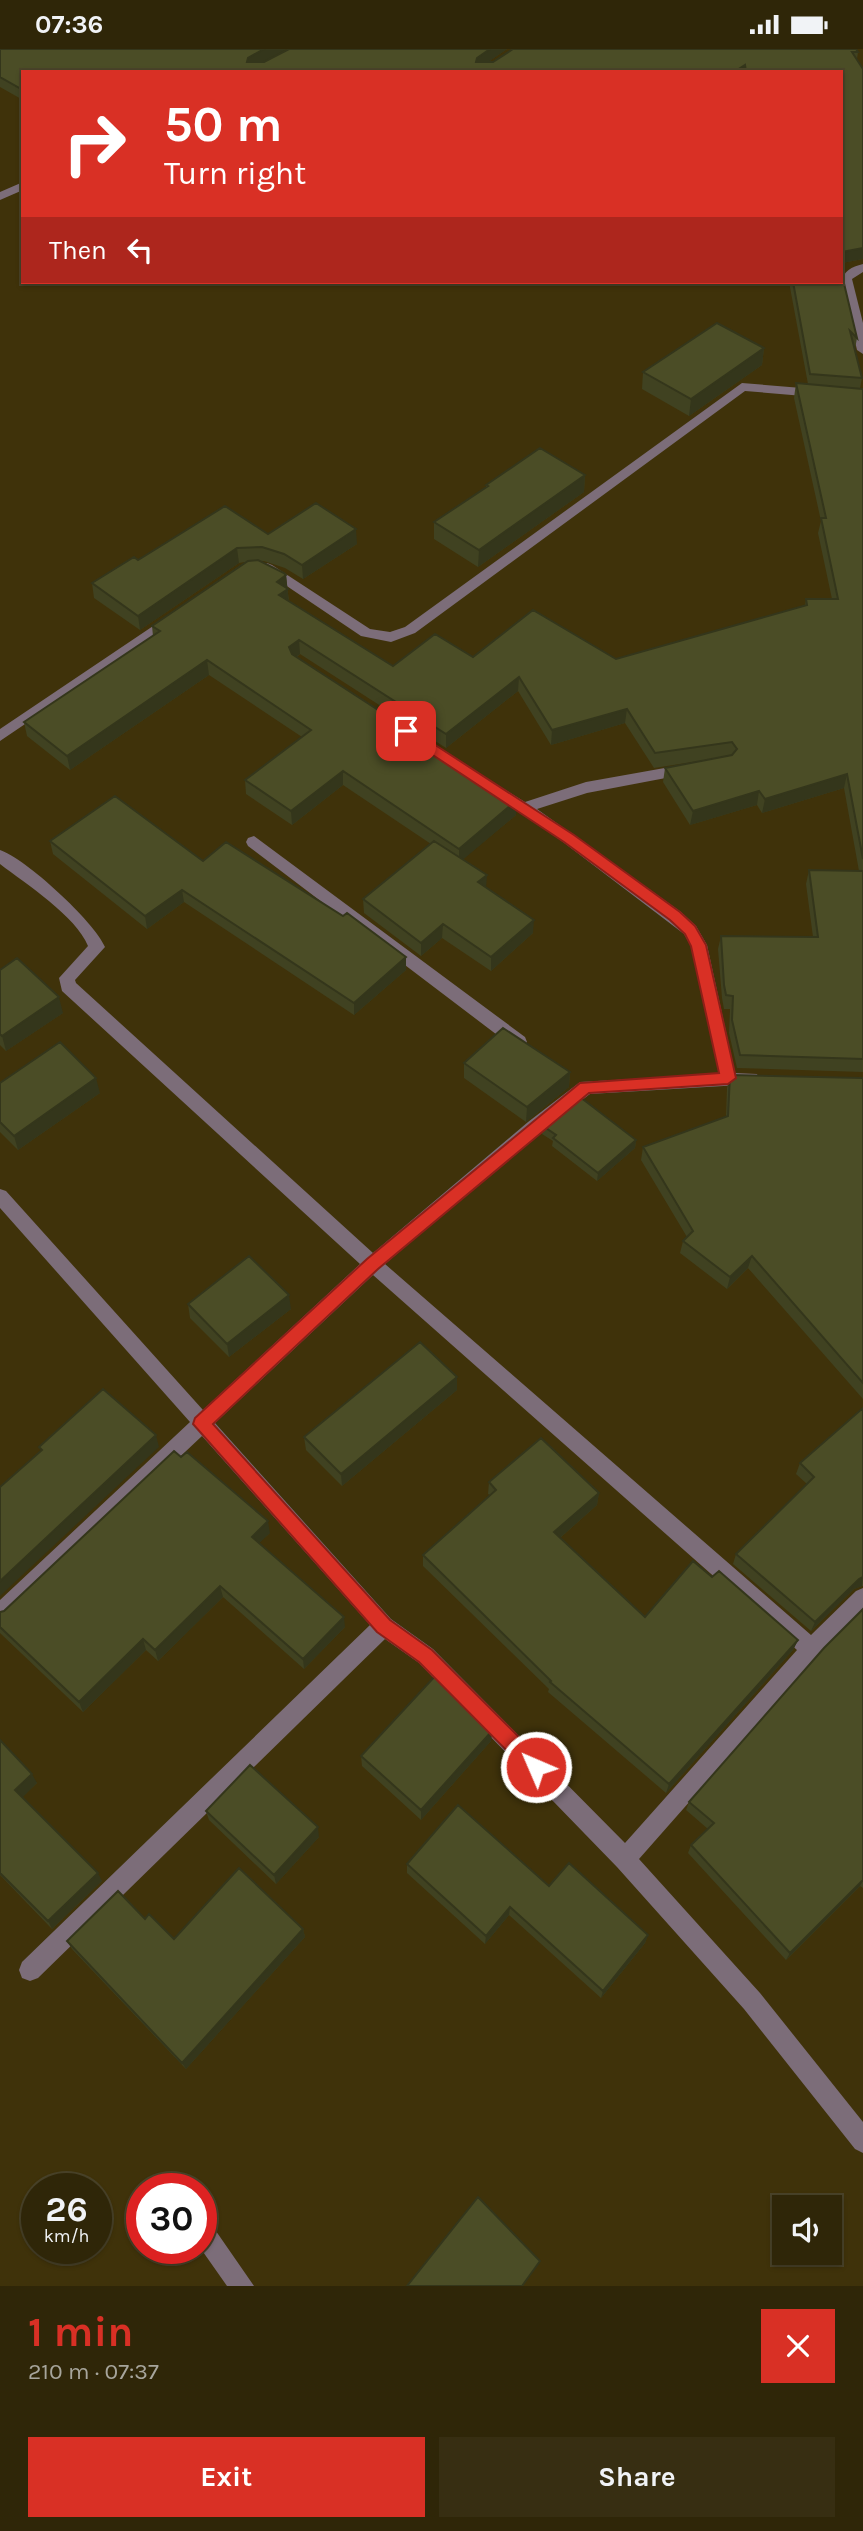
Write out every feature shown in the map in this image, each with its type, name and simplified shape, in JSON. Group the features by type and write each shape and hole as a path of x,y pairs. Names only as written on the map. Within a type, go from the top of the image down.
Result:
{"street":[{"path":"0,196 21,186"},
{"path":"863,268 853,271 846,278 863,350"},
{"path":"254,566 272,571 366,633 391,637 410,630 742,387 863,397"},
{"path":"0,736 178,614"},
{"path":"524,808 586,787 700,767"},
{"path":"491,786 645,894 690,930 699,945 728,1078"},
{"path":"254,842 531,1051"},
{"path":"0,856 72,915 96,939 97,947 67,978 68,986 173,1085 372,1264 811,1649"},
{"path":"0,1613 372,1264 534,1128 580,1084 769,1079"},
{"path":"0,1196 384,1626 426,1656 625,1859 752,2001 863,2141"},
{"path":"625,1859 811,1649 863,1598"},
{"path":"30,1970 384,1626"},
{"path":"217,2251 242,2286"}],"building":[{"path":"0,49 264,49 248,58 247,62 264,62 289,49 490,49 477,58 476,62 493,62 513,49 856,49 858,52 852,52 863,69 863,248 843,252 843,70 746,70 745,65 737,70 21,70 21,89 0,77"},
{"path":"843,279 857,338 850,331 862,378 810,374 793,284 843,284"},
{"path":"717,323 764,348 691,399 643,372"},
{"path":"796,383 863,389 863,859 847,774 765,799 759,791 693,811 665,768 732,755 737,749 732,742 655,753 627,709 552,730 519,677 446,734 299,640 289,647 292,654 517,800 459,849 343,771 291,811 245,780 311,730 207,660 67,756 24,722 160,631 152,626 248,561 258,560 284,573 286,575 277,582 288,589 279,595 393,666 435,634 473,657 533,610 616,659 807,605 806,599 838,599 821,518 826,518"},
{"path":"540,448 585,475 479,550 434,522 488,486 486,485"},
{"path":"316,503 356,529 302,565 284,554 262,547 237,548 138,616 92,583 134,557 138,560 225,506 268,534"},
{"path":"115,796 203,861 226,842 343,916 347,913 406,957 354,1003 182,890 145,916 50,841"},
{"path":"434,841 487,875 478,882 534,920 491,957 443,924 421,943 363,899"},
{"path":"809,870 863,871 863,1059 740,1055 732,1020 733,996 726,995 724,985 721,936 818,937"},
{"path":"17,958 59,997 2,1036 0,970"},
{"path":"503,1028 570,1072 527,1107 464,1063"},
{"path":"60,1042 96,1078 14,1136 0,1122 0,1083"},
{"path":"730,1075 863,1078 863,1383 752,1256 730,1277 683,1241 693,1231 643,1147 728,1116"},
{"path":"580,1097 636,1140 598,1173 553,1138 556,1135 543,1126"},
{"path":"249,1256 289,1295 227,1344 188,1304"},
{"path":"420,1342 457,1377 341,1474 304,1437"},
{"path":"103,1389 156,1435 0,1581 0,1487 42,1450 39,1447"},
{"path":"863,1408 863,1577 815,1622 736,1554 814,1477 800,1463"},
{"path":"541,1438 599,1493 554,1532 645,1617 693,1561 712,1577 719,1571 798,1640 669,1784 550,1682 423,1555 496,1490 489,1482"},
{"path":"174,1451 181,1457 187,1452 268,1521 252,1537 344,1617 303,1659 220,1586 155,1650 143,1639 79,1702 0,1627 0,1612"},
{"path":"863,1609 863,1880 790,1953 691,1845 714,1823 689,1802 824,1648"},
{"path":"437,1674 492,1731 421,1810 361,1756"},
{"path":"0,1740 32,1774 15,1790 98,1873 48,1921 0,1873"},
{"path":"250,1765 318,1827 274,1875 206,1811"},
{"path":"458,1805 549,1886 569,1863 648,1935 603,1991 510,1907 486,1936 407,1864"},
{"path":"239,1868 303,1929 182,2063 67,1941 118,1891 145,1919 149,1914 174,1939"},
{"path":"478,2197 540,2261 522,2286 407,2286"}],"route":[{"path":"406,731 569,838 690,930 699,945 728,1078 586,1087 372,1264 201,1424 384,1626 426,1656 536,1767"}]}
